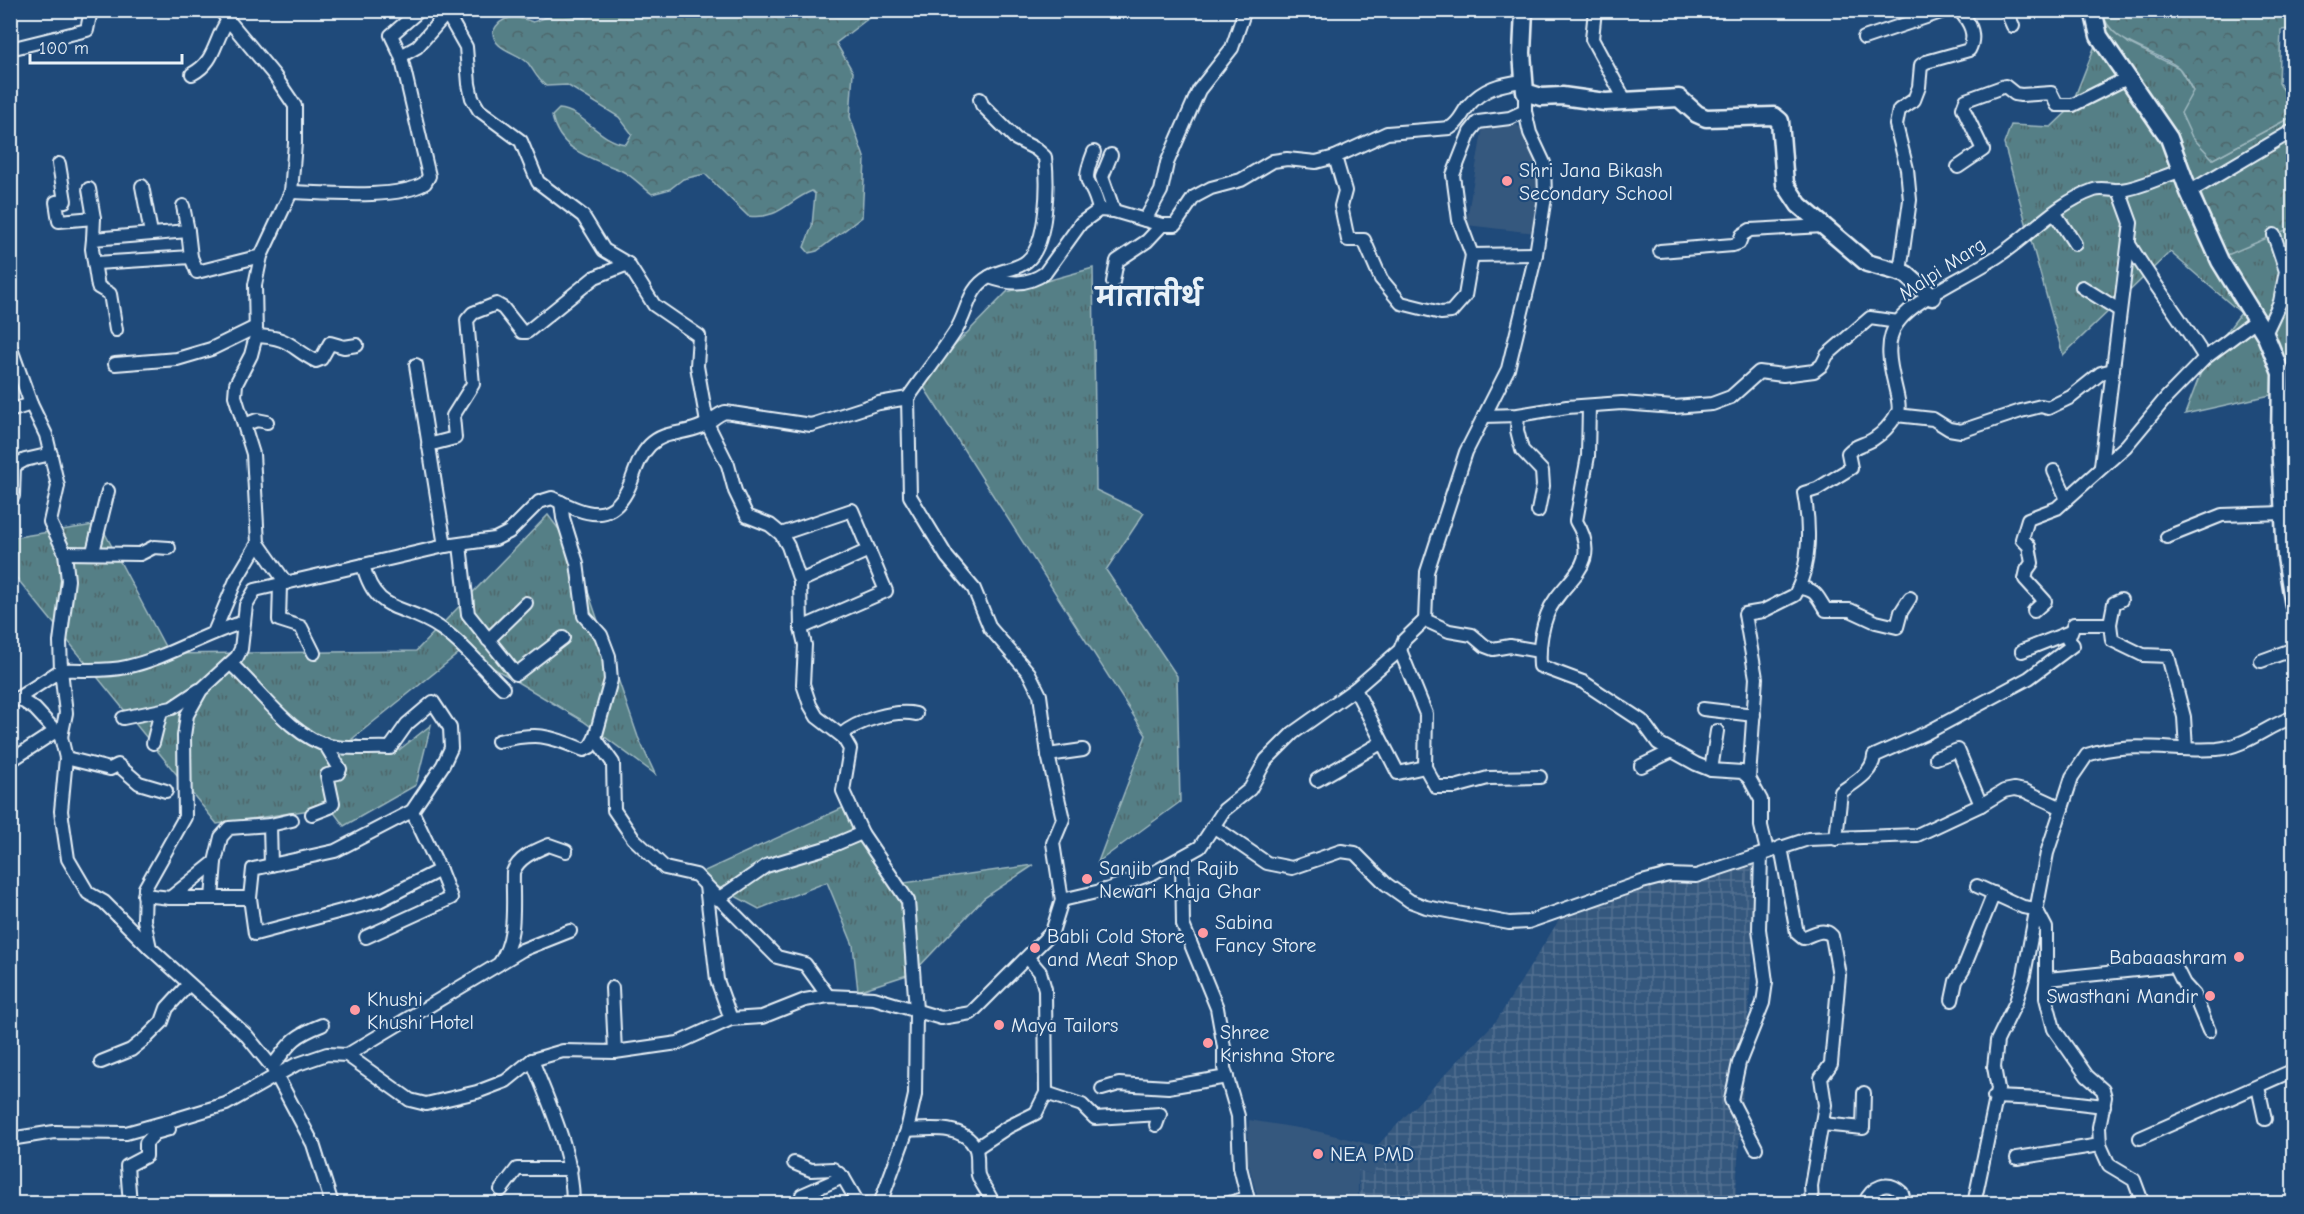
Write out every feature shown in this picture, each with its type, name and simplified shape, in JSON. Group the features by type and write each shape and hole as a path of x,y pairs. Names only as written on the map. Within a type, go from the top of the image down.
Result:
{"street":[{"path":"10,49 87,30 91,10"},
{"path":"291,192 350,195 398,190 425,183 429,176 401,56 391,34 420,10"},
{"path":"1145,220 1161,191 1167,163 1199,90 1232,48 1245,10"},
{"path":"1062,900 1109,889 1153,873 1200,847 1224,810 1250,789 1266,760 1293,733 1355,689 1400,650 1404,640 1425,621 1427,572 1466,452 1508,369 1536,254 1545,196 1544,163 1530,133 1525,111 1524,10"},
{"path":"1595,10 1592,39 1625,100"},
{"path":"1864,38 1947,10"},
{"path":"1900,272 1910,200 1907,168 1896,125 1896,116 1899,110 1914,100 1919,87 1921,66 1926,62 1969,50 1972,47 1972,30 1959,10"},
{"path":"2006,10 2013,26"},
{"path":"2093,10 2099,36 2169,138 2189,192 2220,261 2261,327 2281,373 2287,439 2286,557 2294,606"},
{"path":"401,56 417,47 446,12 466,47 469,84 472,98 479,110 521,141 538,182 583,216 604,250 628,264 654,305 699,336 697,366 707,423 728,465 735,492 747,516 770,525 781,534 788,546 800,581 801,628 805,645 803,684 810,705 817,717 841,735 850,749 843,790 862,833 908,901 916,1010 915,1094 907,1130 880,1203"},
{"path":"192,74 205,67 211,57 224,15"},
{"path":"224,15 295,106 291,192 261,256 255,285 256,332 251,355 236,384 235,396 253,454 258,543 283,584 279,620 301,627 314,653"},
{"path":"1958,166 1983,150 1963,108 1966,100 2005,86 2015,94 2051,93 2057,105 2064,107 2073,105 2127,78"},
{"path":"989,277 1007,284 1037,279 1045,273 1081,223 1099,210 1114,211 1162,225 1175,225 1189,203 1201,193 1241,180 1273,161 1287,159 1316,162 1335,157 1387,132 1426,132 1450,128 1459,122 1467,107 1480,94 1498,84 1524,86 1541,97 1562,96 1605,102 1679,98 1697,114 1706,118 1774,116 1780,121 1785,184 1799,206 1868,262 1900,272 1932,297"},
{"path":"10,1139 54,1132 126,1133 226,1104 274,1071 327,1054 347,1055 410,1100 426,1104 477,1092 506,1081 532,1060 563,1051 615,1052 678,1043 731,1019 762,1017 805,1000 828,996 874,998 941,1018 971,1013 1028,958 1052,932 1062,900 1053,843 1064,819 1048,755 1040,695 1029,673 990,628 974,589 947,557 910,496 908,398 957,329 969,299 980,282 999,271 1021,266 1035,252 1045,207 1047,173 1045,157 1036,149 1016,139 982,105 980,99"},
{"path":"1335,157 1346,191 1341,206 1348,240 1364,240 1381,279 1401,303 1441,313 1451,312 1465,296 1472,255 1459,220 1454,174 1470,132 1478,122 1510,117 1525,111"},
{"path":"2189,192 2294,130"},
{"path":"1094,152 1085,174 1085,182 1096,196 1099,210"},
{"path":"1111,155 1102,177 1114,211"},
{"path":"59,164 64,201 56,202 59,221 94,218"},
{"name":"Malpi Marg","path":"1896,415 1899,406 1892,379 1889,346 1898,322 1912,309 2001,254 2066,202 2097,188 2119,190 2181,171"},
{"path":"142,186 151,233"},
{"path":"89,189 94,218 92,249 98,287 110,294 116,330"},
{"path":"2101,466 2131,223 2119,190"},
{"path":"183,206 191,257 197,272 261,256"},
{"path":"2052,214 2058,218 2075,244"},
{"path":"1113,282 1117,261 1147,241 1162,225"},
{"path":"1660,251 1732,245 1739,243 1742,235 1750,230 1824,226"},
{"path":"93,239 188,231"},
{"path":"2034,611 2045,601 2025,579 2032,561 2029,547 2023,542 2028,519 2057,508 2101,466 2126,446 2166,398 2205,358 2261,327 2280,302 2286,271 2274,235"},
{"path":"2129,244 2153,284 2176,311 2205,358"},
{"path":"1472,255 1536,254"},
{"path":"96,263 191,257"},
{"path":"428,445 455,438 453,416 472,384 466,320 473,313 496,304 503,308 522,332 527,332 595,277 628,264"},
{"path":"2082,287 2119,310"},
{"path":"1484,416 1518,415 1622,403 1674,407 1712,404 1731,397 1759,372 1784,375 1814,371 1822,365 1827,356 1870,318 1898,322"},
{"path":"116,364 177,359 256,332 293,344 316,361 321,359 330,343 344,347 357,345"},
{"path":"10,346 31,404 46,435 51,454 58,486 51,522 65,553 68,580 60,642 66,713 58,734 10,761"},
{"path":"416,365 445,546"},
{"path":"1749,778 1756,678 1745,614 1763,611 1790,599 1799,588 1807,551 1808,513 1804,493 1817,489 1851,468 1848,453 1855,446 1875,438 1896,415 1933,419 1949,429 1961,431 2021,411 2041,406 2048,408 2071,397 2101,374 2113,370"},
{"path":"123,718 172,708 201,690 231,664 241,649 246,605 255,590 445,546 479,543 509,532 539,502 552,498 585,513 603,514 614,509 621,501 639,461 650,446 661,437 707,423 716,415 725,412 811,425 879,403 908,398"},
{"path":"10,411 31,404"},
{"path":"1589,406 1588,456 1576,521 1586,537 1585,551 1580,568 1547,614 1539,651 1540,666 1545,671 1583,682 1642,721 1658,743 1672,751 1711,770 1742,772 1749,778 1761,800 1764,853 1759,929 1766,982 1763,1003 1739,1063 1731,1100 1756,1148"},
{"path":"1518,415 1517,430 1522,450 1542,471 1543,486 1538,511"},
{"path":"244,425 257,420 267,422"},
{"path":"13,496 14,466 25,460 51,454"},
{"path":"2054,471 2067,499"},
{"path":"93,552 108,491"},
{"path":"498,741 530,734 552,737 584,750 590,747 595,738 611,680 609,656 601,634 584,616 577,563 563,518 561,502"},
{"path":"2167,537 2222,515 2287,502"},
{"path":"781,534 852,510 886,591 801,628"},
{"path":"215,630 236,580 258,543"},
{"path":"460,545 468,614 516,674"},
{"path":"65,553 140,554 154,547 169,548"},
{"path":"800,581 869,550"},
{"path":"363,565 367,580 379,600 440,628 503,691 516,674 563,638"},
{"path":"1799,588 1810,589 1819,595 1826,610 1850,610 1876,622 1897,627 1901,612 1910,598"},
{"path":"2121,600 2114,603 2110,624 2112,640 2118,645 2143,655 2168,656 2184,717 2186,749"},
{"path":"488,640 526,603"},
{"path":"1425,621 1449,631 1472,635 1485,646 1493,649 1510,646 1539,651"},
{"path":"14,700 61,670 125,668 169,654 215,630 244,622"},
{"path":"1836,839 1840,792 1867,772 1874,764 1874,756 1928,732 2029,678 2073,645 2068,640 2074,624 2110,624"},
{"path":"2022,651 2070,632"},
{"path":"2261,661 2294,649"},
{"path":"1400,650 1426,714 1425,767 1436,787 1455,787 1488,778 1540,777"},
{"path":"231,664 256,687 289,726 325,744 390,748 407,724 433,702 450,728 451,748 443,765 412,811 335,851 253,869 250,898 255,934 379,901 440,870"},
{"path":"1355,689 1398,773 1425,767"},
{"path":"150,948 144,920 144,895 147,881 185,817 184,736 187,715 201,690"},
{"path":"14,700 35,709 58,734 66,758 61,811 68,859 88,893 104,902 188,985 247,1036 274,1071 313,1144 332,1203"},
{"path":"1702,709 1754,715"},
{"path":"153,743 161,711"},
{"path":"841,735 851,727 888,714 902,711 916,714"},
{"path":"1974,1203 1994,1112 1994,1097 1998,1089 1994,1067 1997,1041 2016,1002 2024,975 2047,853 2072,777 2087,755 2118,747 2217,749 2247,743 2264,730 2294,717"},
{"path":"1711,770 1717,731"},
{"path":"595,738 613,763 614,810 633,838 665,868 696,875 777,957 805,964 828,996"},
{"path":"1317,780 1381,742"},
{"path":"312,814 333,804 327,776 340,769 325,744"},
{"path":"1048,755 1083,750"},
{"path":"1936,758 1958,750 1981,805"},
{"path":"1641,766 1672,751"},
{"path":"66,758 110,769 118,765 139,783 166,791"},
{"path":"1212,826 1267,863 1292,868 1341,851 1355,853 1386,884 1410,901 1509,923 1528,922 1549,916 1642,882 1669,875 1696,876 1808,839 1917,835 1981,805 2004,791 2014,789 2025,791 2062,808"},
{"path":"366,937 451,897 412,811"},
{"path":"212,898 215,862 221,837 228,828 270,825 292,820"},
{"path":"270,825 271,865"},
{"path":"718,899 766,866 829,847 862,833"},
{"path":"499,964 507,953 512,939 513,872 516,865 526,856 549,845 566,851"},
{"path":"1781,847 1797,933 1803,938 1823,930 1828,932 1832,936 1839,975 1831,1064 1821,1078 1825,1105 1811,1186 1812,1203"},
{"path":"1182,859 1183,925 1217,1008 1227,1077 1238,1116 1240,1167 1248,1201 1226,1203"},
{"path":"170,898 215,862"},
{"path":"706,886 717,980 731,1019"},
{"path":"1977,886 2023,907 2036,909"},
{"path":"1952,1000 1956,981 1963,970 1994,893"},
{"path":"144,895 170,898 250,898"},
{"path":"2036,909 2046,928 2048,979 2046,998 2056,1035 2087,1076 2103,1090 2104,1106 2099,1127 2100,1145 2109,1165 2134,1180 2143,1203"},
{"path":"347,1055 522,950 570,931"},
{"path":"976,1148 1008,1127 1036,1113 1046,1093 1045,989 1040,972 1028,958"},
{"path":"2048,979 2175,966 2184,984 2194,995 2209,1031"},
{"path":"101,1062 130,1050 147,1037 162,1022 167,1008 188,985"},
{"path":"612,988 615,1052"},
{"path":"274,1071 292,1041 300,1034 322,1025"},
{"path":"532,1060 562,1135 571,1169 574,1203"},
{"path":"2140,1138 2258,1088 2294,1070"},
{"path":"1102,1089 1119,1084 1168,1087 1227,1077"},
{"path":"2258,1088 2265,1119"},
{"path":"1046,1093 1082,1105 1095,1118 1160,1114 1156,1125"},
{"path":"1822,1124 1863,1128 1864,1093"},
{"path":"1994,1097 2044,1099 2104,1106"},
{"path":"130,1203 127,1166 146,1156 146,1143 155,1133 201,1120 206,1110"},
{"path":"907,1130 953,1131 964,1134 976,1148 978,1176 993,1203"},
{"path":"2017,1158 2100,1145"},
{"path":"794,1163 811,1170 833,1168 843,1178 858,1203 864,1203"},
{"path":"501,1190 518,1169 571,1169"},
{"path":"802,1195 843,1178"},
{"path":"1864,1203 1868,1196 1884,1184 1889,1184 1902,1193 1905,1203"}],"shaded area":[{"name":"Shri Jana Bikash Secondary School","path":"1514,123 1528,133 1540,166 1543,196 1536,233 1466,225 1483,126"},
{"path":"1759,859 1735,1203 1360,1203 1358,1170 1374,1175 1377,1146 1497,1020 1567,907"},
{"path":"1249,1120 1316,1131 1377,1146 1374,1175 1358,1170 1358,1203 1259,1203 1247,1158"}],"green space":[{"path":"591,10 878,11 836,43 853,72 850,117 865,160 862,217 817,251 809,253 804,247 812,226 815,194 812,191 776,212 768,215 748,216 705,174 683,179 670,189 652,194 626,173 589,158 570,146 556,128 552,116 559,109 576,115 616,142 626,144 632,134 619,117 567,85 546,86 524,59 497,43 493,32 496,26 505,19 521,18 533,22 559,13 585,18"},
{"path":"2102,11 2293,11 2293,29 2281,30 2279,83 2293,105 2293,116 2213,159 2192,137 2181,113 2193,91 2182,72 2168,61 2113,32"},
{"path":"2108,22 2128,43 2179,68 2193,91 2213,159 2293,116 2293,508 2280,393 2185,414 2206,359 2241,313 2170,252 2063,355 2004,144 2011,125 2051,127 2070,109 2104,23"},
{"path":"2293,135 2293,227 2225,256 2200,191"},
{"path":"1093,268 1096,490 1144,513 1106,570 1177,676 1180,802 1098,862 1146,735 920,381 1007,292"},
{"path":"548,515 573,548 638,737 655,774 583,721 463,650 352,739 399,750 431,725 416,785 344,826 330,807 217,824 11,571 11,538 100,524 169,654 416,651"},
{"path":"849,805 897,884 1034,865 984,898 913,973 858,991 853,945 827,882 759,909 696,875"}],"place":[{"name":"Shri Jana Bikash Secondary School","path":"1507,181"},
{"name":"Sanjib and Rajib Newari Khaja Ghar","path":"1087,879"},
{"name":"Sabina Fancy Store","path":"1203,933"},
{"name":"Babli Cold Store and Meat Shop","path":"1035,948"},
{"name":"Babaaashram","path":"2239,957"},
{"name":"Swasthani Mandir","path":"2210,996"},
{"name":"Khushi Khushi Hotel","path":"355,1010"},
{"name":"Maya Tailors","path":"999,1025"},
{"name":"Shree Krishna Store","path":"1208,1043"},
{"name":"NEA PMD","path":"1318,1154"}],"district":[{"name":"मातातीर्थ","path":"1149,298"}]}
